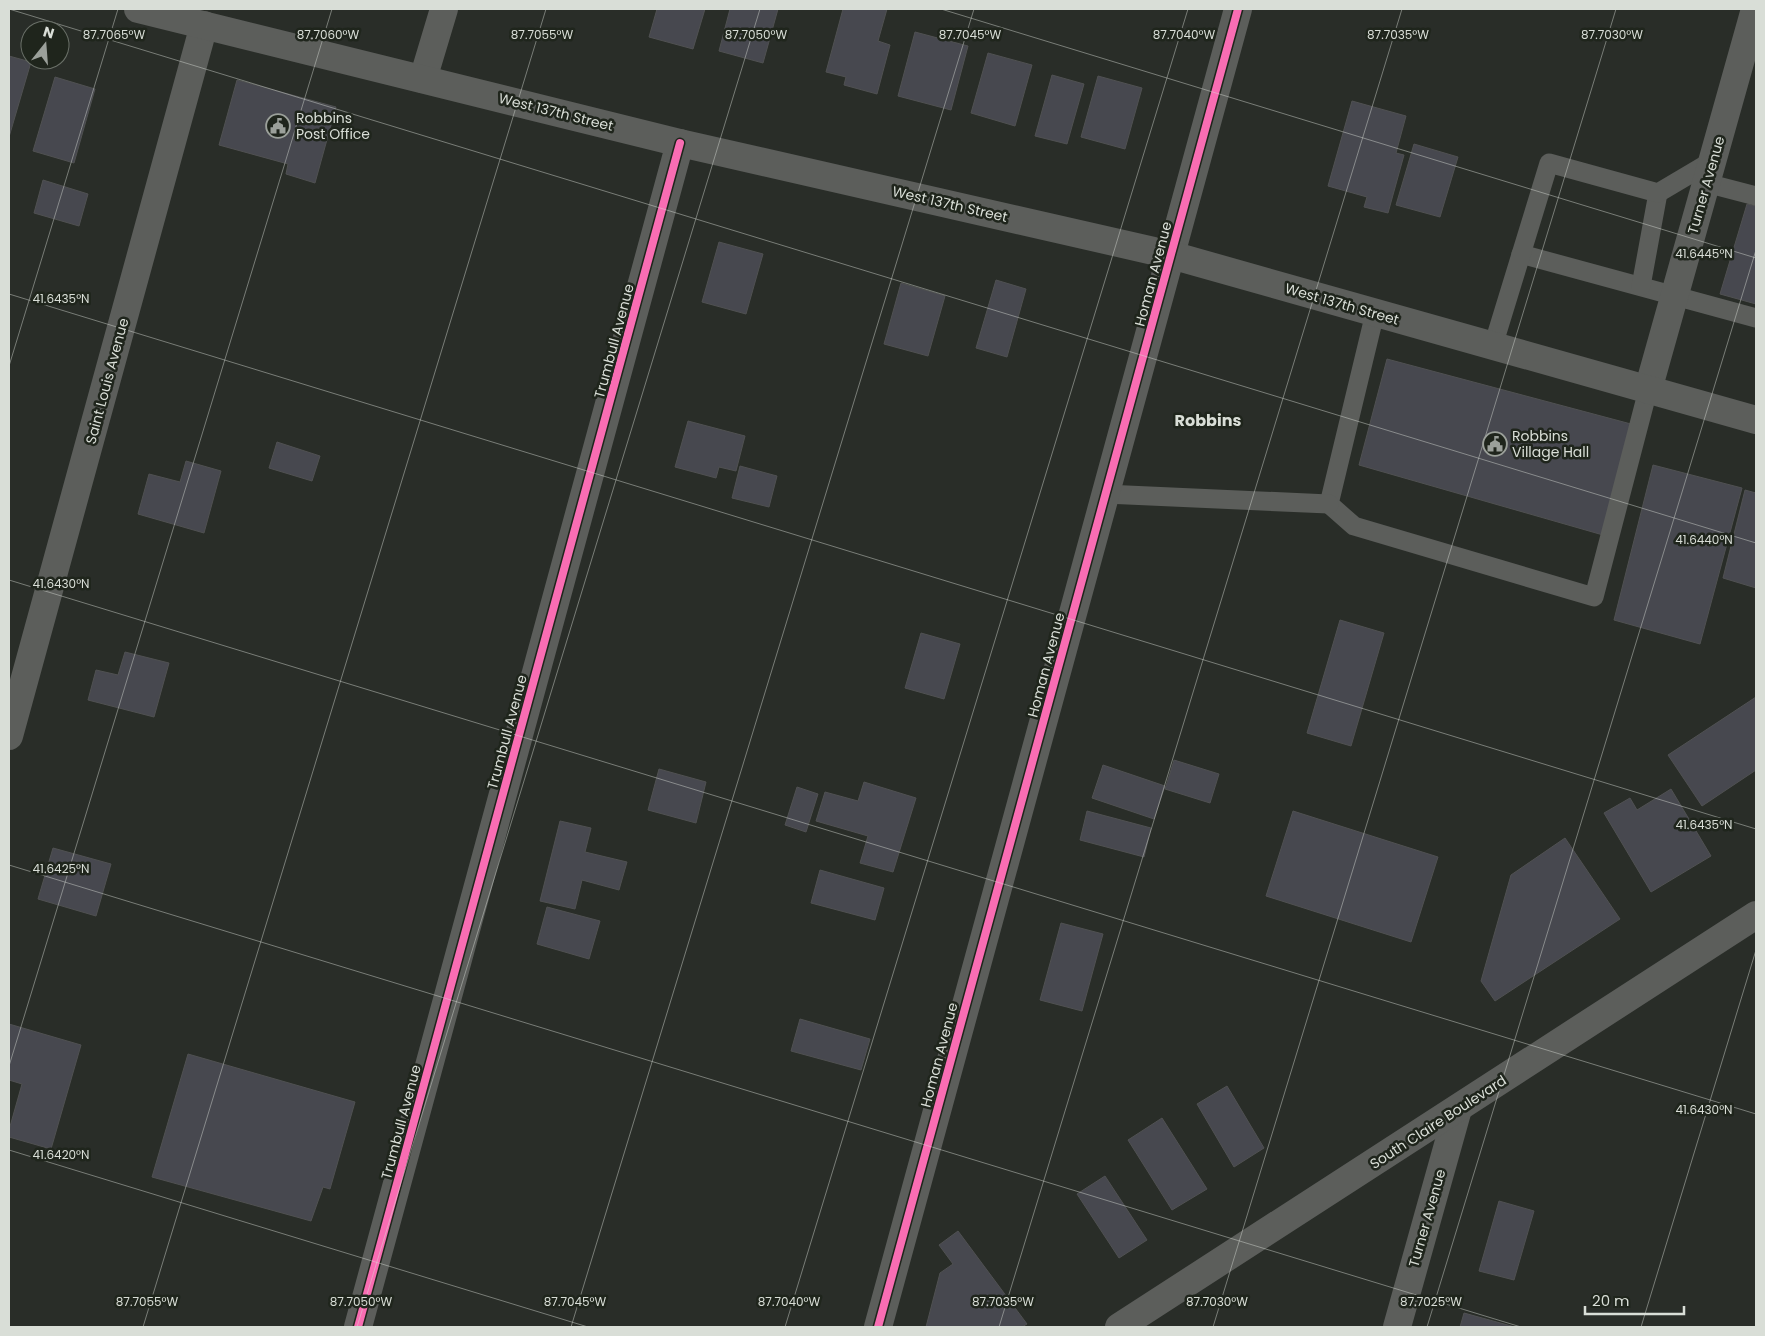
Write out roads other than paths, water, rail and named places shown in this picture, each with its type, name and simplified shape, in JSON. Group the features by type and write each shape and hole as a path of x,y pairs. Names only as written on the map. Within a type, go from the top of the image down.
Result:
{"street":[{"name":"West 137th Street","path":"138,9 680,142 1171,255 1756,420"},
{"path":"423,79 444,9"},
{"name":"Homan Avenue","path":"878,1327 1238,9"},
{"name":"Turner Avenue","path":"1648,390 1755,9"},
{"name":"Saint Louis Avenue","path":"9,736 204,26"},
{"name":"Trumbull Avenue","path":"358,1327 680,142"},
{"name":"South Claire Boulevard","path":"1119,1327 1756,915"},
{"name":"Turner Avenue","path":"1397,1327 1458,1109"}],"lane":[{"path":"1493,346 1549,163 1658,193 1709,172 1756,196"},
{"path":"1642,286 1658,193"},
{"path":"1521,254 1756,318"},
{"path":"1329,504 1375,313"},
{"path":"1106,494 1329,504 1354,526 1594,597 1648,390"}],"place":[{"name":"Robbins Post Office","path":"278,126"},
{"name":"Robbins Village Hall","path":"1495,444"}],"district":[{"name":"Robbins","path":"1208,420"}]}
